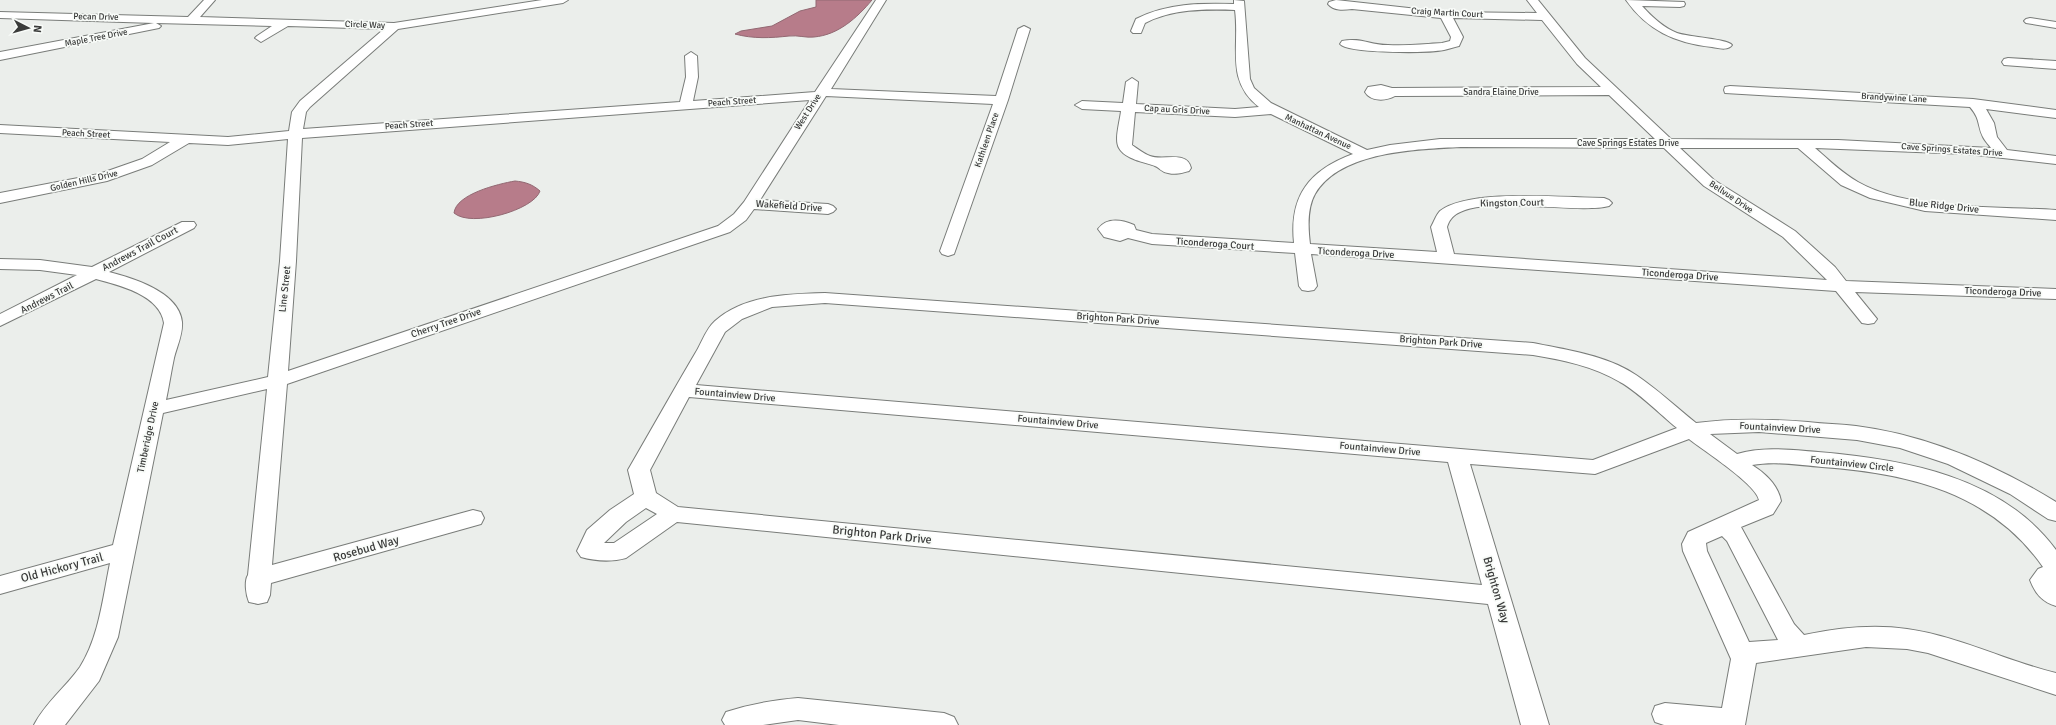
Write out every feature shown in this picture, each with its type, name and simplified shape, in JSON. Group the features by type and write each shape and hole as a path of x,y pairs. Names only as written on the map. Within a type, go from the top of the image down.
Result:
{"street":[{"path":"192,19 210,0"},
{"name":"Circle Way","path":"192,19 394,26 564,0"},
{"name":"West Drive","path":"733,223 750,204 881,0"},
{"name":"Bellvue Drive","path":"1532,0 1581,61 1709,183 1789,234 1844,286 1868,318"},
{"path":"1632,1 1680,4"},
{"path":"1632,1 1656,27 1667,33 1662,37 1668,41 1676,42 1688,40 1726,45"},
{"path":"1137,31 1140,21 1153,15 1194,7 1239,2"},
{"name":"Manhattan Avenue","path":"1239,2 1246,84 1252,93 1273,110 1293,122 1326,135 1364,154"},
{"name":"Craig Martin Court","path":"1349,5 1445,15 1546,17"},
{"name":"Pecan Drive","path":"0,15 192,19"},
{"path":"1364,46 1387,49 1432,48 1443,47 1455,43 1457,37 1445,15"},
{"name":"Maple Tree Drive","path":"0,56 192,19"},
{"path":"2030,21 2056,25"},
{"path":"261,38 287,22"},
{"name":"Line Street","path":"258,586 289,243 295,134 299,112 305,104 394,26"},
{"name":"Kathleen Place","path":"948,251 1001,100 1024,29"},
{"path":"686,105 692,77 691,56"},
{"path":"2008,62 2056,65"},
{"path":"1132,82 1124,142 1125,147 1140,158 1164,164"},
{"name":"Brandywine Lane","path":"1730,90 1910,98 2056,114"},
{"name":"Sandra Elaine Drive","path":"1389,92 1613,91"},
{"path":"820,94 1001,100"},
{"name":"Peach Street","path":"0,129 184,140 246,140 295,134 820,94"},
{"path":"1973,104 1982,114 1987,123 1990,137 2002,153"},
{"name":"Cap au Gris Drive","path":"1082,105 1235,113 1273,110"},
{"name":"Golden Hills Drive","path":"0,198 102,178 147,162 184,140"},
{"name":"Cave Springs Estates Drive","path":"1308,286 1303,250 1301,216 1304,202 1310,191 1320,179 1334,169 1364,154 1410,146 1444,144 1802,144 1890,146 2002,153 2056,160"},
{"name":"Blue Ridge Drive","path":"1802,144 1838,176 1856,187 1881,196 1927,206 2056,215"},
{"name":"Kingston Court","path":"1447,258 1439,227 1445,215 1459,207 1489,202 1604,203"},
{"name":"Wakefield Drive","path":"750,204 828,209"},
{"name":"Cherry Tree Drive","path":"155,409 276,381 708,234 733,223"},
{"name":"Andrews Trail Court","path":"93,274 188,225"},
{"name":"Ticonderoga Court","path":"1127,233 1152,239 1303,250"},
{"name":"Ticonderoga Drive","path":"1303,250 1447,258 1844,286 2056,294"},
{"name":"Timberidge Drive","path":"0,264 57,265 122,281 158,297 170,313 172,321 172,334 165,357 124,551 117,593 104,644 93,666 76,692 48,725"},
{"name":"Andrews Trail","path":"0,321 93,274"},
{"name":"Brighton Park Drive","path":"1497,596 672,514 646,497 639,470 682,390 722,324 743,311 762,303 781,299 825,298 1533,349 1576,357 1600,365 1628,378 1692,430"},
{"name":"Fountainview Drive","path":"682,390 1595,467 1692,430 1739,425 1759,425 1857,433 1883,437 1928,450 1973,466 2018,489 2056,513"},
{"path":"1665,714 1733,721 1744,668 1742,652 1695,551 1694,544 1696,538 1765,508 1770,501 1769,495 1762,485 1735,462 1716,450 1692,430"},
{"name":"Brighton Way","path":"1457,456 1535,725"},
{"name":"Fountainview Circle","path":"1735,462 1755,456 1792,457 1880,465 1929,478 1974,496 2013,520 2029,533 2042,547 2056,568"},
{"path":"646,497 618,516 595,536 589,551 618,552 672,514"},
{"name":"Rosebud Way","path":"258,586 472,518"},
{"path":"1726,525 1736,536 1785,631 1799,647"},
{"name":"Old Hickory Trail","path":"0,585 124,551"},
{"path":"2056,574 2046,575 2042,580 2045,587 2056,597"},
{"path":"1742,652 1760,654 1861,638 1884,637 1906,639 1959,652 2056,684"},
{"path":"736,720 774,711 798,708 944,725"}],"shaded area":[{"path":"816,0 872,0 853,19 839,29 823,36 762,38 735,34 741,31 772,26 800,11 816,7"},
{"path":"515,181 528,184 540,191 535,198 526,205 501,215 474,219 462,217 454,213 456,206 470,195 489,187"}]}
